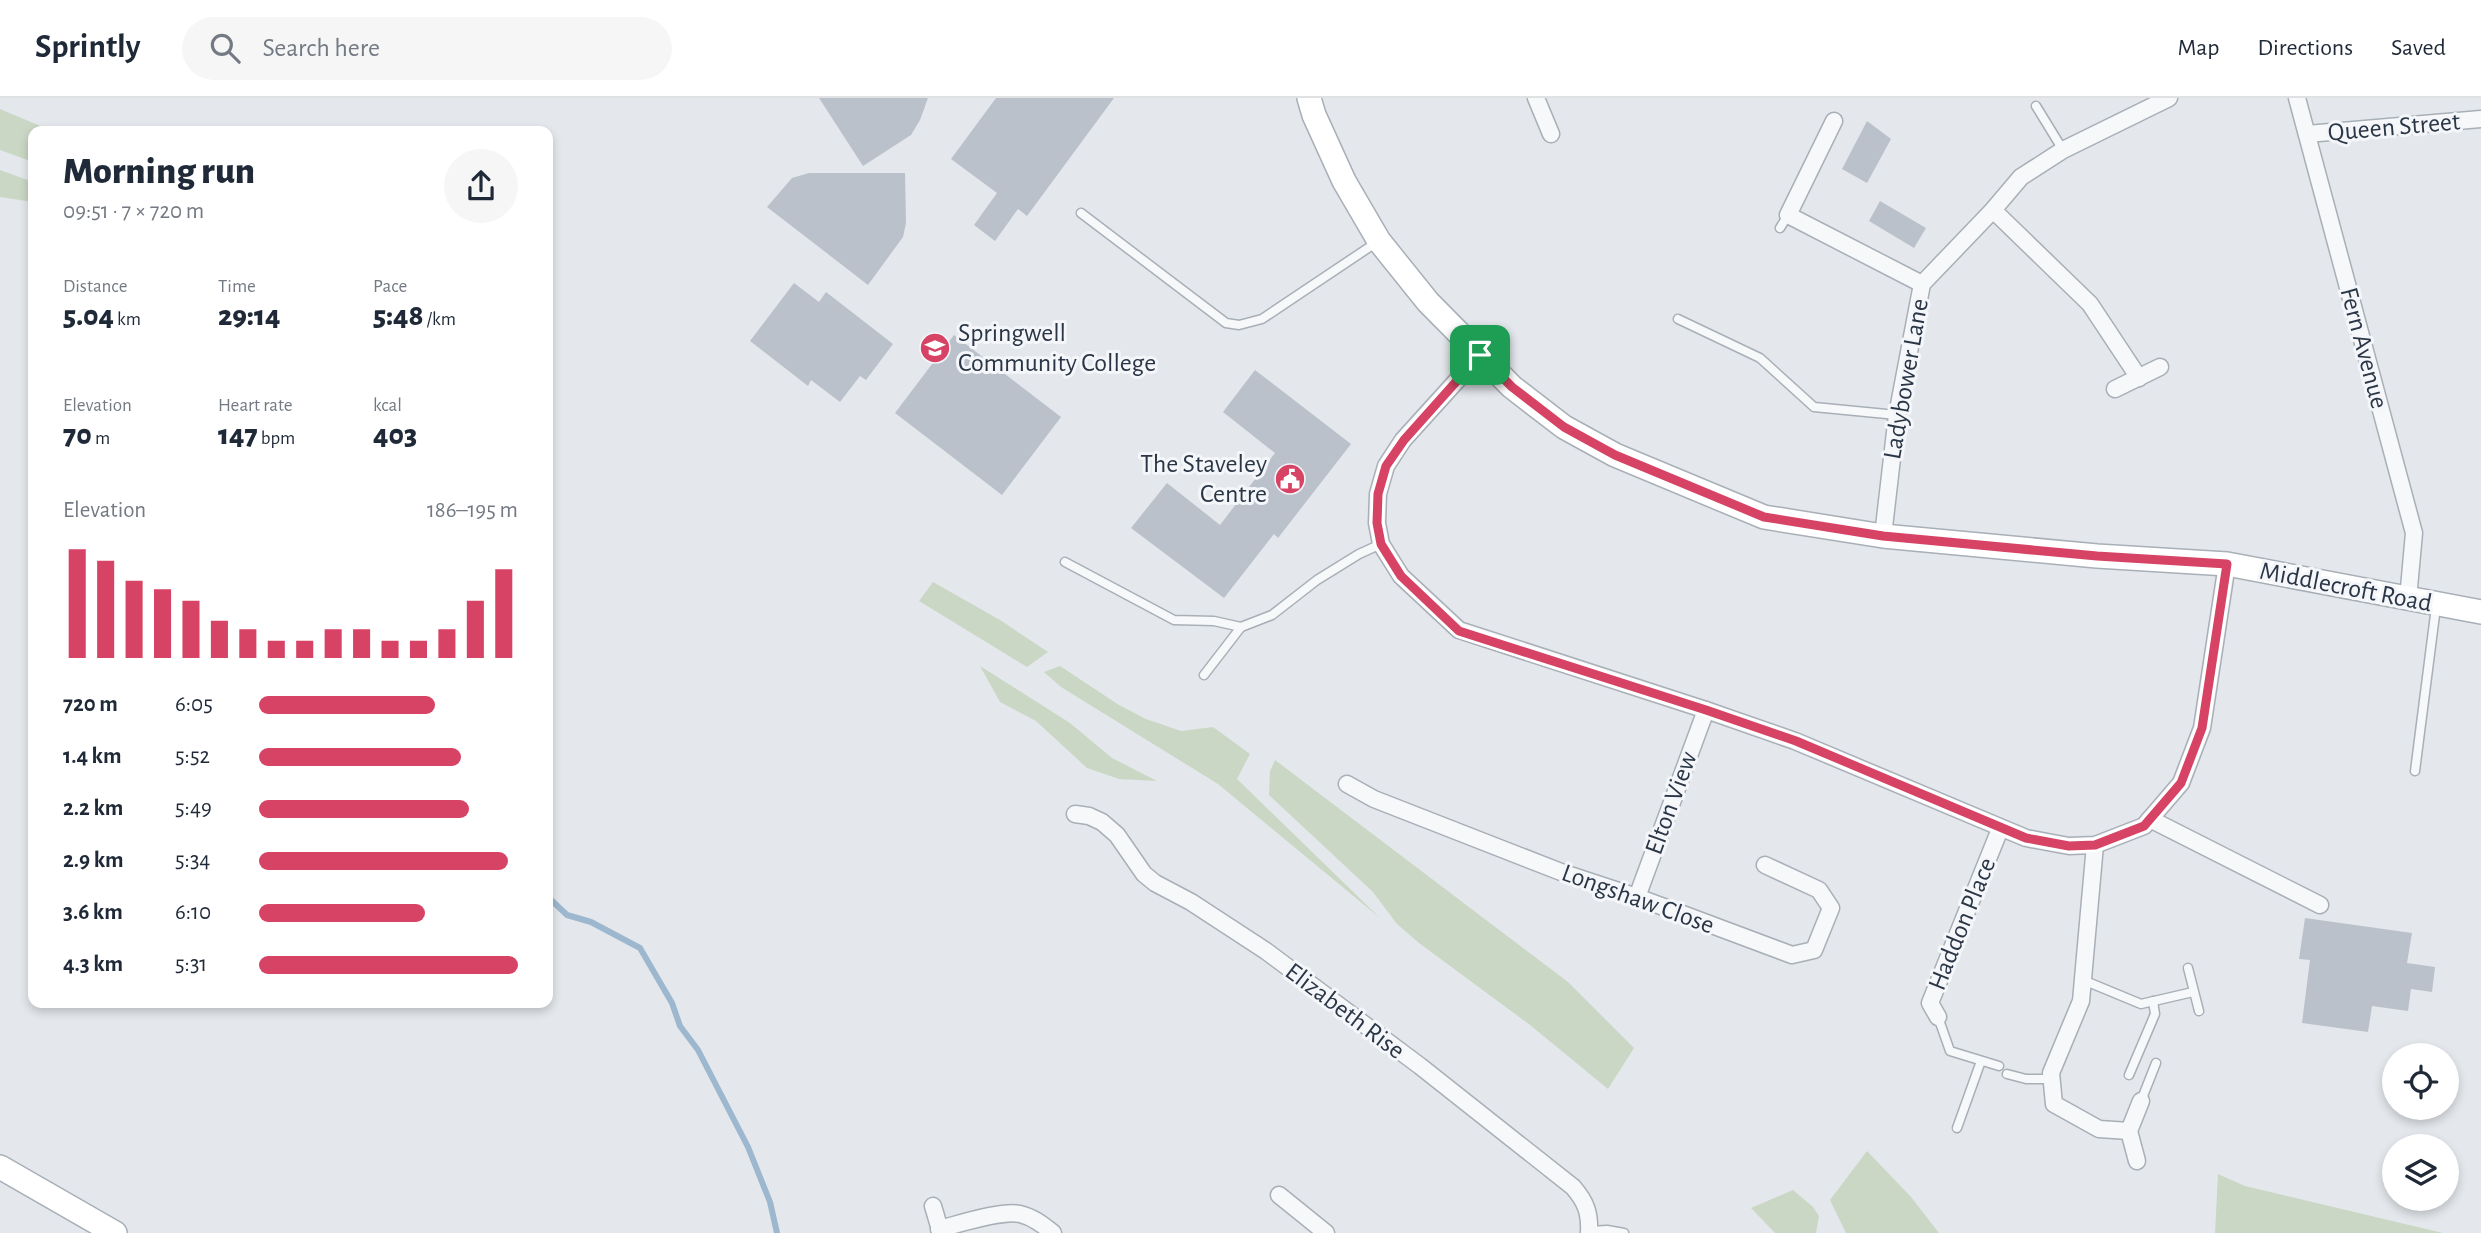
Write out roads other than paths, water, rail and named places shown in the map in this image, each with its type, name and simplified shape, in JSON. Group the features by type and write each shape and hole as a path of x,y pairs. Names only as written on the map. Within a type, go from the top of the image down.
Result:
{"street":[{"name":"Middlecroft Road","path":"1309,98 1344,181 1379,241 1427,302 1512,387 1564,427 1615,455 1764,517 1883,536 2097,556 2227,564 2481,612"},
{"path":"1536,98 1551,134"},
{"name":"Ladybower Lane","path":"1883,536 1897,415 1922,284 2021,177 2063,150 2169,98"},
{"name":"Fern Avenue","path":"2297,98 2414,533 2409,599"},
{"name":"Queen Street","path":"2307,134 2481,119"},
{"path":"1834,121 1784,221 1922,284"},
{"path":"1993,210 2090,304 2139,378"},
{"path":"1480,355 1404,440 1386,466 1378,494 1377,523 1381,544 1401,576 1459,631 1796,741 2026,838 2069,846 2095,845 2144,826 2181,783 2202,728 2227,564"},
{"path":"2115,389 2160,367"},
{"name":"Elton View","path":"1637,897 1706,710"},
{"name":"Longshaw Close","path":"1347,784 1374,799 1536,862 1792,955 1814,950 1831,908 1819,890 1765,865"},
{"name":"Elizabeth Rise","path":"1075,814 1102,822 1117,835 1144,874 1155,883 1191,902 1266,951 1420,1066 1573,1187 1585,1201 1590,1219 1589,1232"},
{"path":"2150,819 2320,905"},
{"name":"Haddon Place","path":"1938,1017 1930,1003 2000,829"},
{"path":"2095,845 2081,1001 2051,1073 2054,1104 2099,1129 2129,1131"},
{"path":"2137,1161 2129,1131 2141,1101"},
{"path":"0,1167 115,1233"},
{"path":"1279,1195 1316,1230"},
{"path":"933,1206 940,1231 992,1216 1018,1213 1037,1221 1053,1233"}],"lane":[{"path":"2036,106 2063,150"},
{"path":"1081,213 1226,323 1239,325 1262,319 1379,241"},
{"path":"1678,319 1760,358 1814,407 1897,415"},
{"path":"1065,562 1174,620 1214,621 1241,627 1262,620 1317,580 1381,544"},
{"path":"2415,771 2436,604"},
{"path":"1204,676 1241,627"},
{"path":"2188,968 2199,1011"},
{"path":"2082,980 2141,1004 2193,992"},
{"path":"2129,1075 2155,1014 2153,1001"},
{"path":"1938,1017 1950,1051 2000,1066"},
{"path":"1958,1128 1981,1061"},
{"path":"2141,1101 2156,1063"},
{"path":"2007,1074 2026,1079 2052,1079"},
{"path":"1589,1232 1607,1230 1624,1233"}],"waterway":[{"path":"553,902 567,915 591,922 640,948 672,1003 680,1026 698,1050 748,1147 770,1202 777,1233"}],"place":[{"name":"Springwell Community College","path":"935,348"},
{"name":"The Staveley Centre","path":"1290,479"}]}
